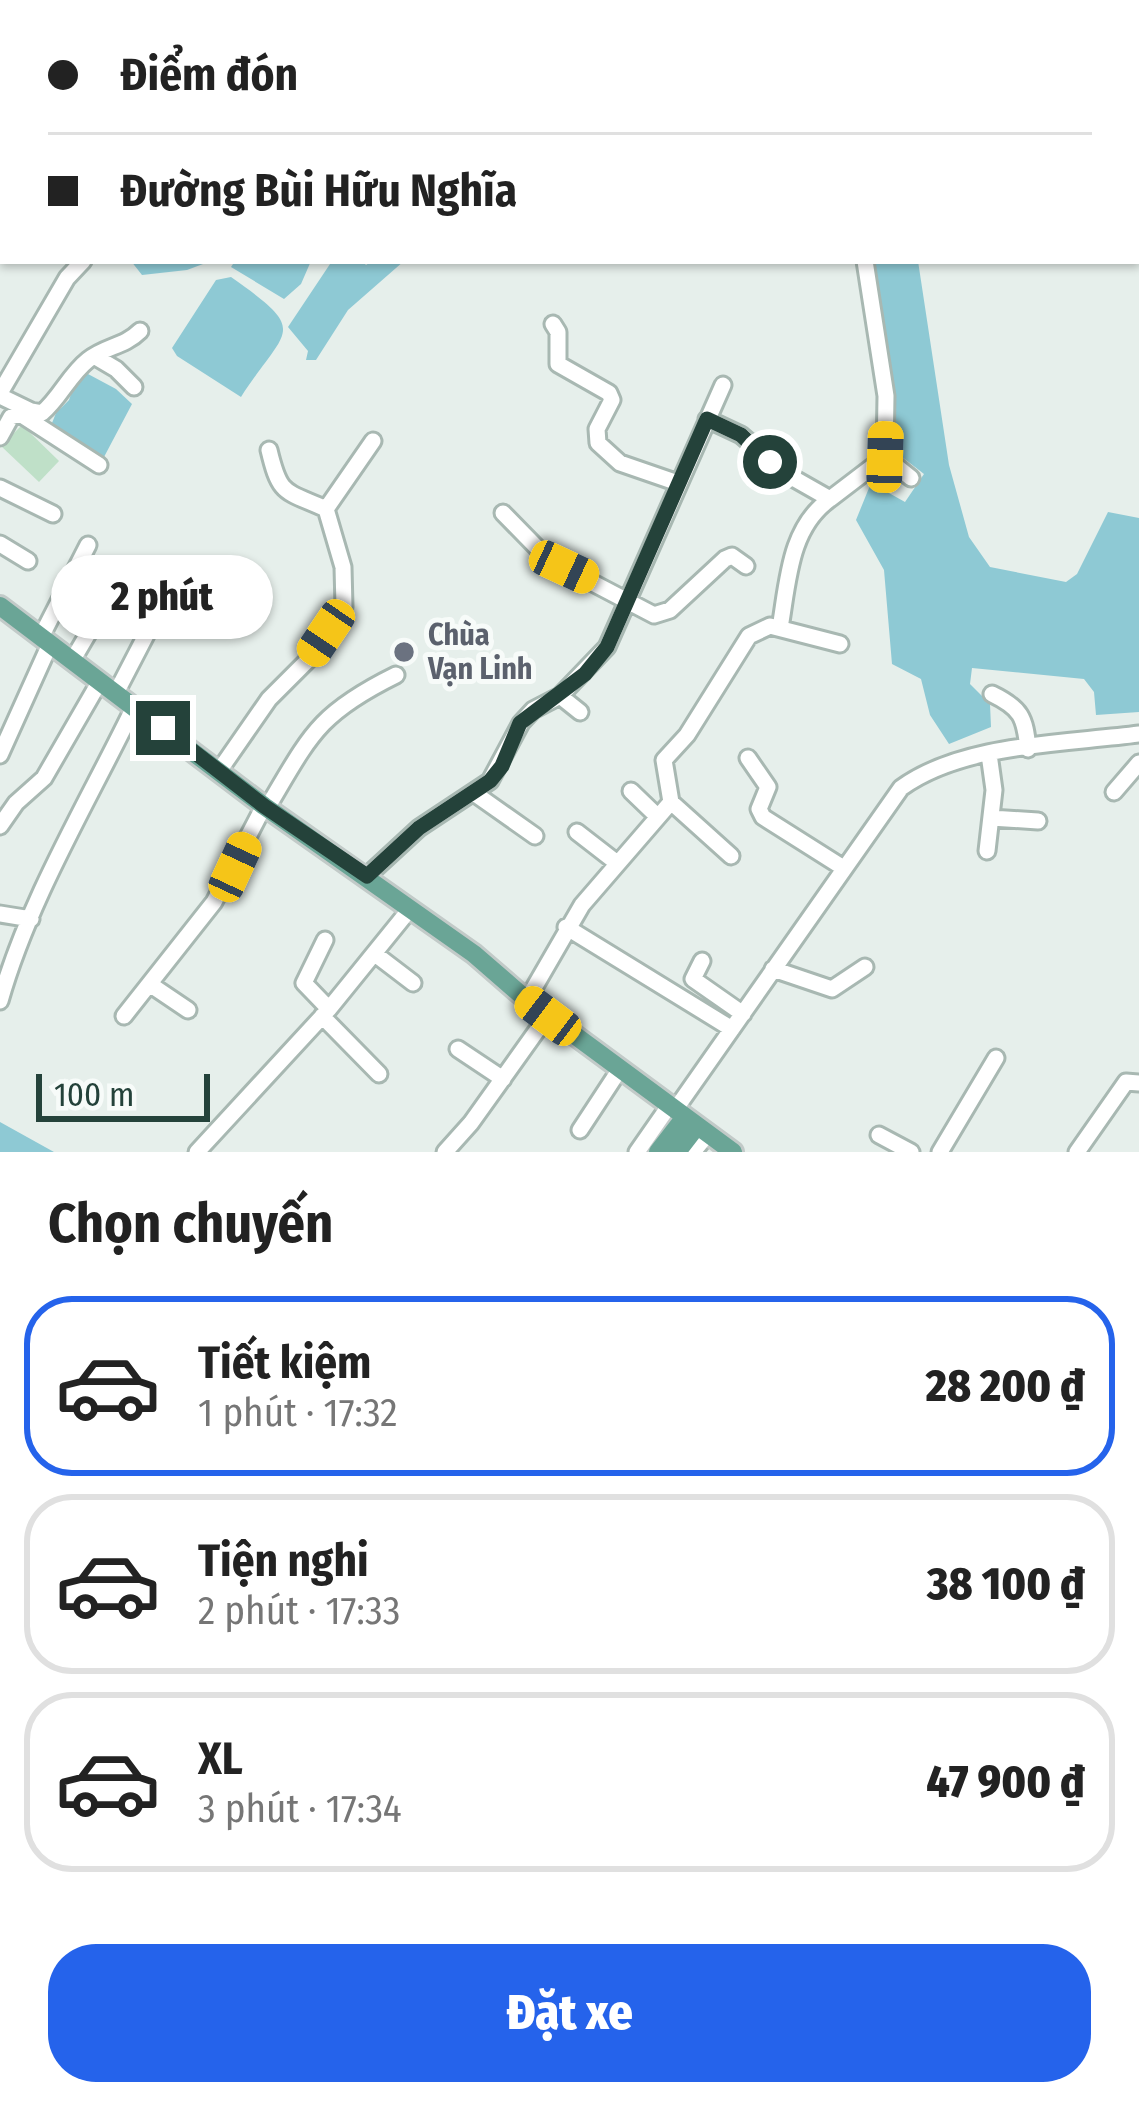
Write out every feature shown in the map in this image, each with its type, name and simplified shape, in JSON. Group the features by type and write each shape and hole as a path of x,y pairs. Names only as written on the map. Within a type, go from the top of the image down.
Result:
{"main road":[{"path":"0,606 266,807 474,954 527,1000 733,1152"},
{"path":"678,1151 687,1118"},
{"path":"658,1152 687,1118"}],"street":[{"path":"865,264 886,396 885,457"},
{"path":"67,270 0,394 42,412 94,356 119,347 140,331"},
{"path":"553,324 558,332 558,364 609,393 612,400 597,429 598,443 620,463 677,484"},
{"path":"94,356 116,368 134,387"},
{"path":"367,876 419,828 490,781 502,766 520,723 560,696 607,647 723,385"},
{"path":"0,437 11,417 20,414 99,465"},
{"path":"707,419 741,435 786,474 830,499"},
{"path":"326,509 373,441"},
{"path":"220,771 269,699 309,659 344,607 343,567 326,509 277,484 269,450"},
{"path":"885,457 911,478"},
{"path":"780,628 799,536 819,507 885,457"},
{"path":"0,488 53,514"},
{"path":"503,513 549,560 629,605 662,615 725,559 732,556 746,566"},
{"path":"0,544 28,561"},
{"path":"0,755 88,544"},
{"path":"72,661 123,574"},
{"path":"0,826 16,803 44,778 158,612"},
{"path":"730,856 670,802 664,760 687,735 749,636 770,626 840,644"},
{"path":"124,1016 225,884 313,732 349,698 396,676"},
{"path":"992,694 1020,710 1028,749"},
{"path":"560,696 580,712"},
{"path":"0,1001 31,919 134,707"},
{"path":"637,1152 687,1118 732,1029 901,788 932,769 989,754 1139,734"},
{"path":"987,850 994,790 989,754"},
{"path":"748,758 768,787 759,808 763,818 842,866"},
{"path":"1114,792 1139,763"},
{"path":"631,791 658,817"},
{"path":"474,793 536,836"},
{"path":"527,1000 566,928 670,802"},
{"path":"991,818 1038,821"},
{"path":"577,832 616,862"},
{"path":"197,1152 325,1012 410,909"},
{"path":"0,914 31,919"},
{"path":"566,928 732,1029"},
{"path":"325,940 304,983 379,1074"},
{"path":"375,954 413,983"},
{"path":"702,961 693,979 743,1014"},
{"path":"773,969 832,989 865,967"},
{"path":"151,985 188,1010"},
{"path":"445,1152 548,1016"},
{"path":"458,1049 503,1078"},
{"path":"940,1152 996,1058"},
{"path":"580,1130 620,1070"},
{"path":"1077,1152 1126,1082 1139,1084"},
{"path":"687,1118 693,1152"},
{"path":"879,1135 901,1150"}],"green space":[{"path":"22,425 59,461 39,482 1,446"}],"water":[{"path":"133,264 203,264 187,270 142,275"},
{"path":"310,264 301,284 284,299 231,267"},
{"path":"330,264 401,264 348,310 316,360 306,360 308,351 288,327"},
{"path":"870,264 918,264 949,465 969,537 990,567 1066,582 1077,574 1108,512 1139,518 1139,712 1096,715 1094,692 1084,679 972,668 970,684 990,704 991,727 949,744 930,715 921,679 892,664 884,570 856,520 871,483 905,502 924,474 897,453"},
{"path":"231,277 273,310 283,332 241,397 177,356 172,348 216,280"},
{"path":"88,374 132,404 104,457 50,428 69,400 77,376"},
{"path":"0,1122 54,1152 0,1152"}],"place":[{"name":"Chùa Vạn Linh","path":"404,652"}],"route":[{"path":"163,728 264,806 367,876 419,828 490,781 502,766 520,723 560,696 607,647 707,419 741,435 770,462"}]}
